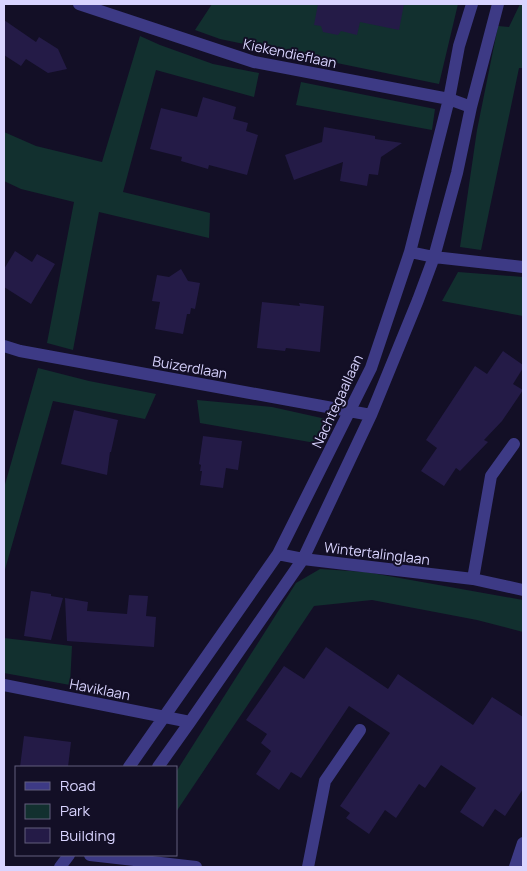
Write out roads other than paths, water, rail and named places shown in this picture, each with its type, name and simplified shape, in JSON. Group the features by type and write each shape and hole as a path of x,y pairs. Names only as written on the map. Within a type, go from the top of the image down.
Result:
{"street":[{"name":"Kiekendieflaan","path":"79,4 254,62 450,99 470,108"},
{"name":"Nachtegaallaan","path":"130,766 278,554 371,368 410,252 450,99 459,46 472,4"},
{"path":"159,766 303,559 371,416 434,257 457,173 470,108 498,4"},
{"path":"410,252 434,257 523,266"},
{"name":"Buizerdlaan","path":"4,346 30,353 371,416"},
{"path":"473,579 491,476 514,444"},
{"name":"Wintertalinglaan","path":"278,554 303,559 473,579 523,590"},
{"name":"Haviklaan","path":"4,685 190,722"},
{"path":"308,867 325,780 360,730"},
{"path":"515,867 523,843"},
{"path":"60,867 68,856"},
{"path":"85,867 93,856"},
{"path":"102,856 196,867"}]}
